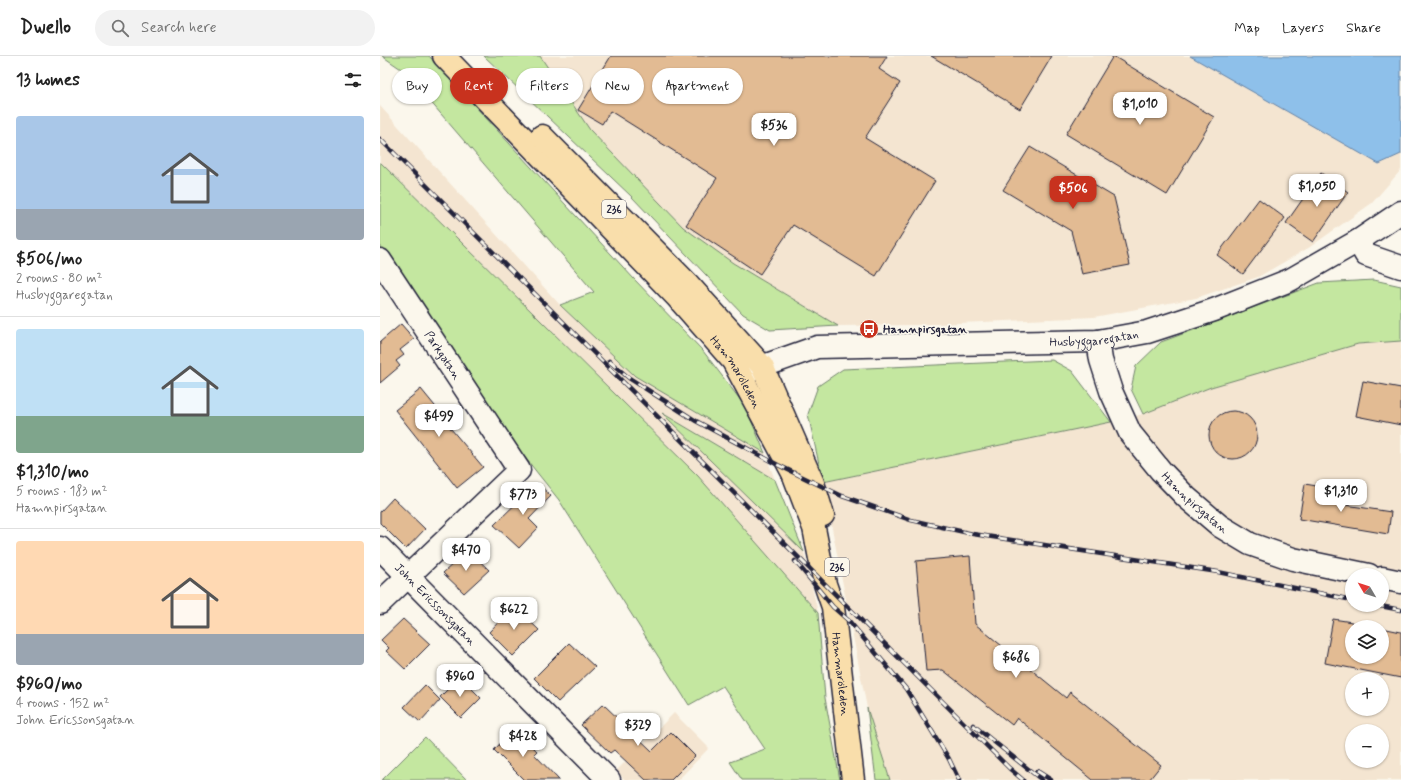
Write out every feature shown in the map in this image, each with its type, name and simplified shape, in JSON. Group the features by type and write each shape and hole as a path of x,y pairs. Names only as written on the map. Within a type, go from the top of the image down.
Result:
{"main road":[{"name":"Hammaröleden","path":"444,56 676,296 733,362 741,374 793,473 814,528 825,584 833,607 853,780"},
{"name":"Hammaröleden","path":"464,56 689,286 762,366 814,483 832,542 849,621 867,780"}],"street":[{"name":"Husbyggaregatan","path":"741,374 817,347 1098,342 1147,332 1214,310 1290,280 1358,241 1401,212"},
{"path":"1358,241 1366,254 1401,267"},
{"name":"Parkgatan","path":"380,260 519,470 408,575"},
{"name":"Hamnpirsgatan","path":"1098,342 1101,360 1111,391 1130,433 1161,472 1186,497 1220,526 1250,544 1294,559 1345,570"},
{"name":"John Ericssonsgatan","path":"380,548 610,780"},
{"path":"380,603 408,575"},
{"path":"1389,579 1401,582"}],"shaded area":[{"path":"540,56 1190,56 1379,164 1401,154 1401,170 1372,203 1310,247 1258,277 1196,298 1094,317 913,325 838,326 733,263 683,227 590,130 572,104 583,104 583,68 548,68"},
{"path":"380,106 560,305 635,376 765,453 775,480 664,414 804,552 818,613 698,476 380,162"},
{"path":"1401,341 1401,780 890,780 867,708 823,482 1111,422 1143,414 1211,387 1358,344"},
{"path":"674,713 709,748 678,780 625,780 616,771"}],"green space":[{"path":"382,56 429,56 440,68 400,68"},
{"path":"484,56 540,56 548,68 516,68 516,86 508,79 508,68 497,68"},
{"path":"442,70 450,79 450,104 473,104 634,279 703,351 745,406 765,453 635,376 560,305 594,292 432,104 442,104"},
{"path":"534,104 572,104 590,130 683,227 733,263 838,326 770,330 743,314 632,197"},
{"path":"380,162 698,476 818,613 825,698 840,780 742,780 730,762 765,749 723,686 689,705 559,500 380,276"},
{"path":"1374,280 1401,286 1401,341 1358,344 1211,387 1143,414 1131,389 1136,366 1161,342 1319,283"},
{"path":"1052,360 1072,371 1111,422 823,482 808,414 818,386 843,369"},
{"path":"662,413 775,480 804,552"},
{"path":"867,708 890,780 876,780"},
{"path":"425,737 467,780 382,780"}],"water":[{"path":"1190,56 1401,56 1401,154 1379,164"}],"building":[{"path":"611,56 887,56 879,69 900,83 865,138 935,181 876,276 793,225 760,274 686,225 717,178 610,111 602,124 578,110 591,89 591,104 644,104 644,68 604,68"},
{"path":"931,56 1052,56 1020,109"},
{"path":"1113,56 1214,117 1167,195 1066,134"},
{"path":"1030,147 1114,197 1130,265 1082,274 1071,231 1003,190"},
{"path":"1321,173 1348,192 1313,242 1286,223"},
{"path":"1259,199 1285,218 1243,274 1217,255"},
{"path":"401,324 414,339 400,350 404,355 396,361 400,366 380,383 380,342"},
{"path":"1363,381 1401,388 1401,425 1356,416"},
{"path":"421,389 448,422 446,423 483,467 457,488 395,410"},
{"path":"1233,411 1242,413 1250,418 1255,426 1257,435 1255,444 1250,452 1242,457 1233,459 1224,457 1216,452 1211,444 1209,435 1211,426 1216,418 1224,413"},
{"path":"537,483 551,496 529,519 538,528 519,548 494,525"},
{"path":"1305,484 1328,488 1326,502 1391,512 1388,534 1299,519"},
{"path":"393,498 425,529 406,549 380,523 380,512"},
{"path":"468,550 489,570 464,593 443,573"},
{"path":"970,556 975,624 1066,698 1070,692 1161,765 1149,780 1093,780 1017,718 1012,725 943,670 926,671 916,561"},
{"path":"514,606 539,630 513,656 489,632"},
{"path":"403,619 430,644 405,669 386,651 389,648 381,640"},
{"path":"1333,619 1345,621 1345,664 1389,664 1389,629 1401,632 1401,678 1389,676 1389,672 1371,672 1325,663"},
{"path":"569,643 595,667 558,702 534,678"},
{"path":"460,677 481,698 461,718 440,697"},
{"path":"425,685 440,700 420,722 404,707"},
{"path":"603,704 652,751 671,732 695,756 671,780 646,780 614,750 610,753 581,725"},
{"path":"514,729 537,751 534,754 559,780 524,780 494,750"}],"railway":[{"path":"380,139 1009,768 1023,780"},
{"path":"609,361 629,378 696,421 778,465 842,496 911,520 973,534 1218,572 1345,599"},
{"path":"795,561 833,607 849,621 906,689 949,759 959,780"},
{"path":"1389,608 1401,610"},
{"path":"973,725 1042,780"},
{"path":"1037,771 1051,780"}],"place":[{"name":"Hamnpirsgatan","path":"869,329"}]}
